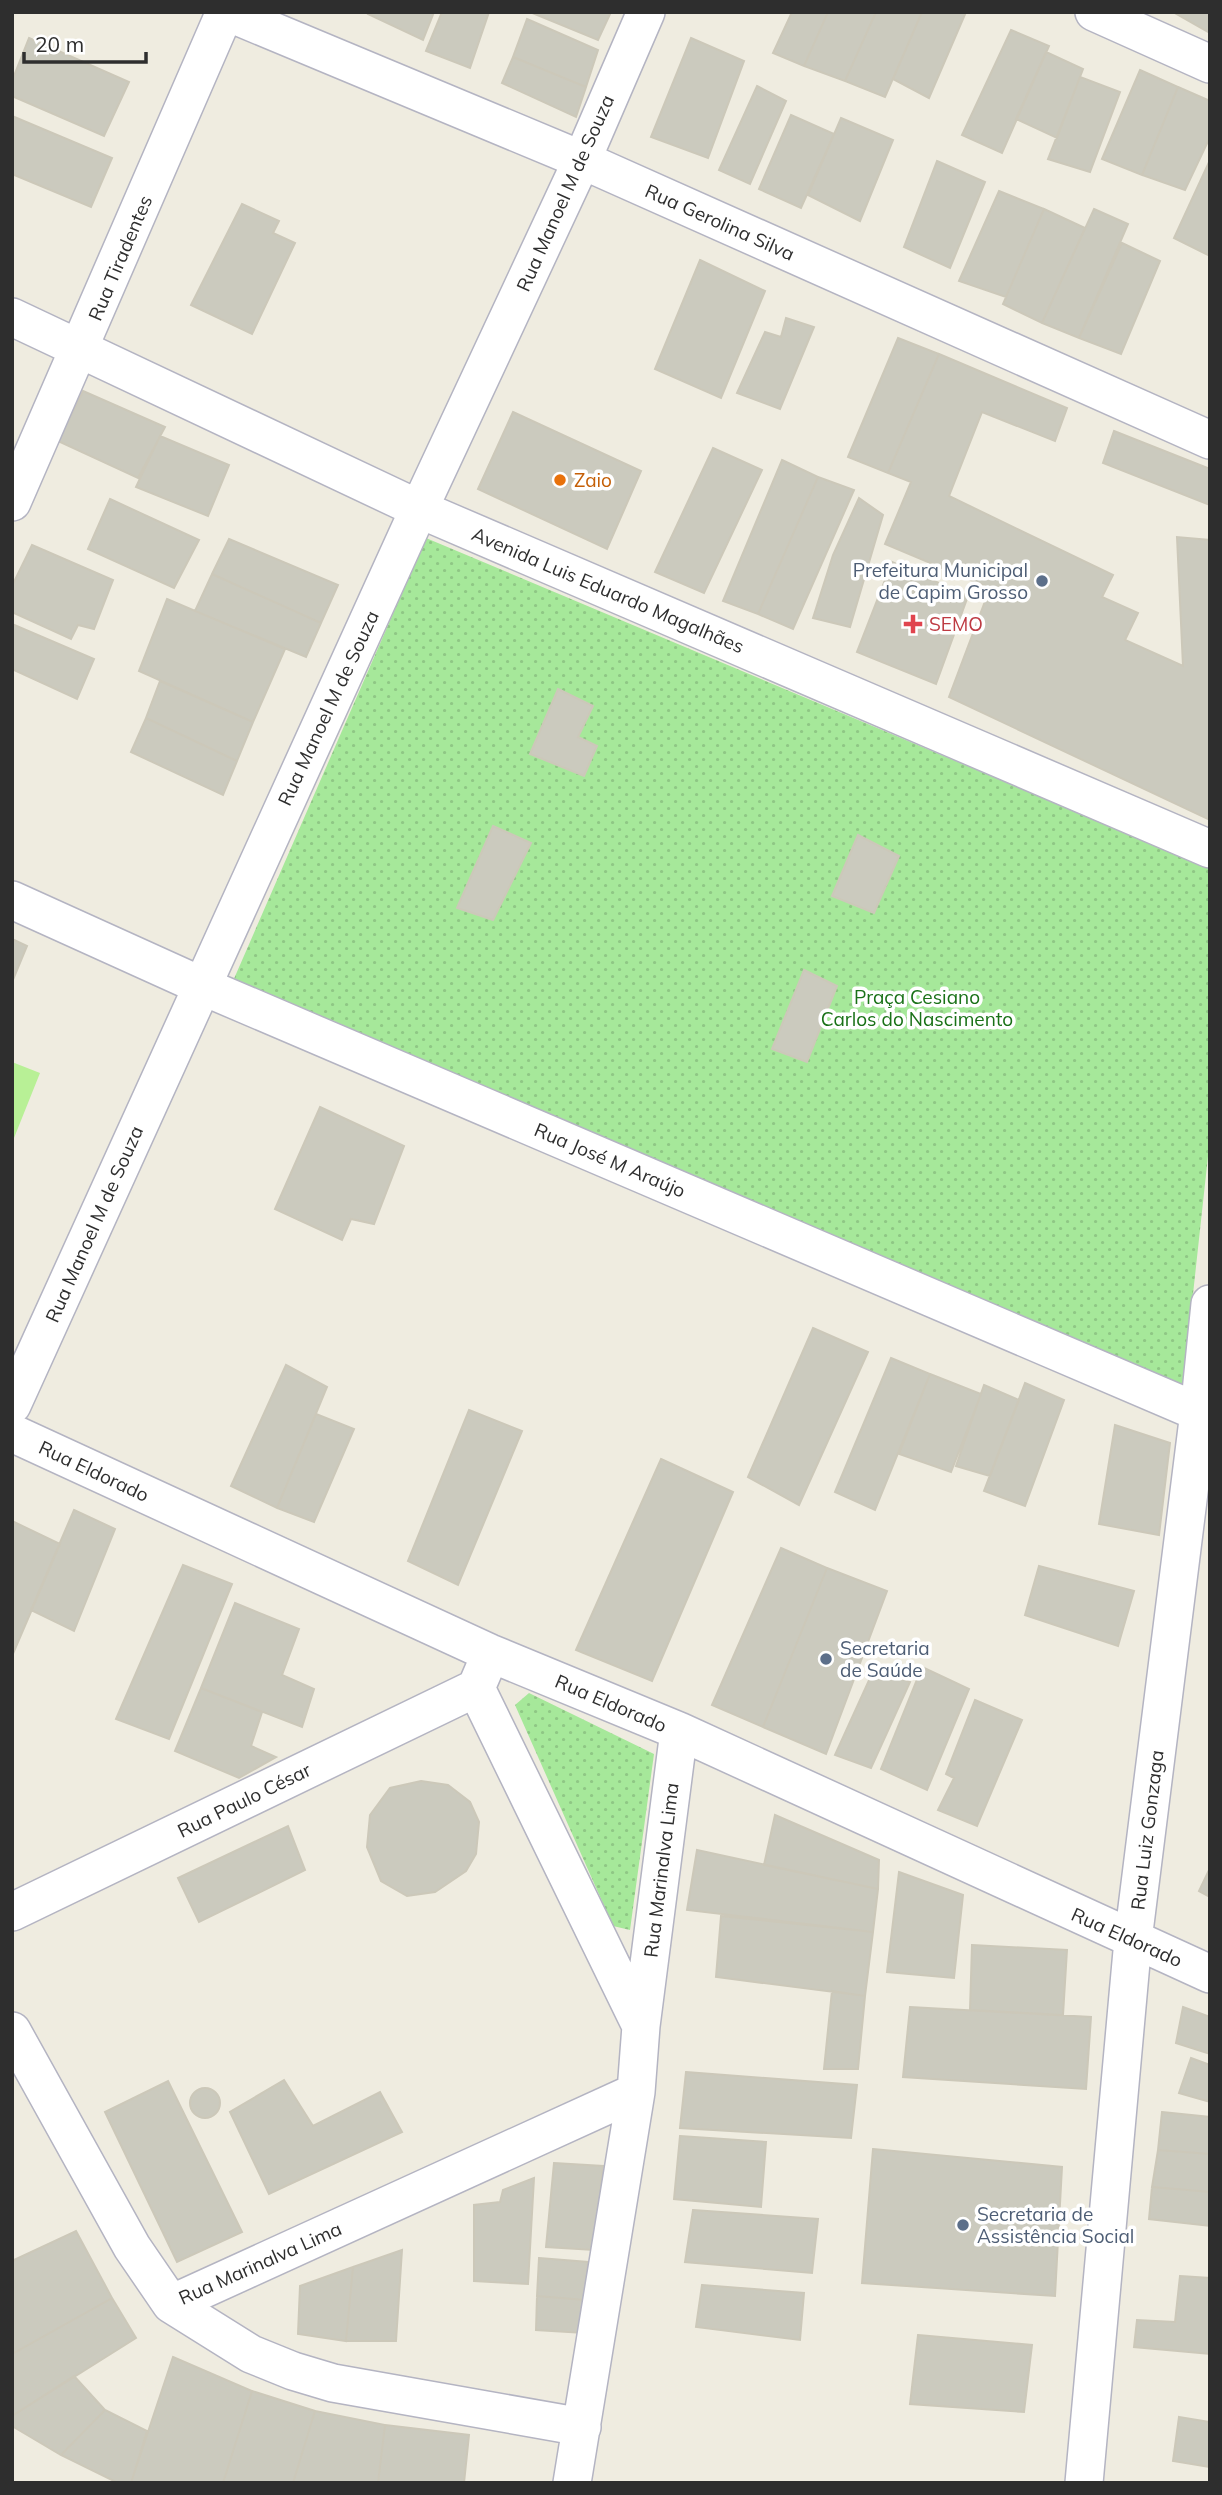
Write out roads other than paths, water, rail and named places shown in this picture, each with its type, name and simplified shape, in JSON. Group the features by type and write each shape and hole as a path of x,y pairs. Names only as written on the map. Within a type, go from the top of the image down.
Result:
{"street":[{"name":"Rua Gerolina Silva","path":"226,12 582,160 1210,440"},
{"name":"Rua Tiradentes","path":"12,502 226,12"},
{"name":"Rua Manoel M de Souza","path":"12,1405 419,509 582,160 646,12"},
{"path":"1094,12 1210,64"},
{"name":"Avenida Luis Eduardo Magalhães","path":"12,317 419,509 1210,849"},
{"name":"Rua José M Araújo","path":"12,900 202,986 1204,1414"},
{"name":"Rua Luiz Gonzaga","path":"1084,2483 1133,1940 1204,1414 1210,1304"},
{"name":"Rua Eldorado","path":"12,1433 491,1653 679,1731 1210,1974"},
{"path":"491,1653 476,1688 641,2026"},
{"name":"Rua Paulo César","path":"12,1912 476,1688"},
{"name":"Rua Marinalva Lima","path":"572,2483 636,2092 641,2026 679,1731"},
{"name":"Rua Marinalva Lima","path":"12,2031 132,2247 171,2304 636,2092"},
{"path":"171,2304 251,2354 333,2383 582,2427"}],"place":[{"name":"Zaio","path":"560,480"},
{"name":"Prefeitura Municipal de Capim Grosso","path":"1042,581"},
{"name":"SEMO","path":"913,624"},
{"name":"Secretaria de Saúde","path":"826,1659"},
{"name":"Secretaria de Assistência Social","path":"963,2225"}],"park label":[{"name":"Praça Cesiano Carlos do Nascimento","path":"917,1008"}]}
